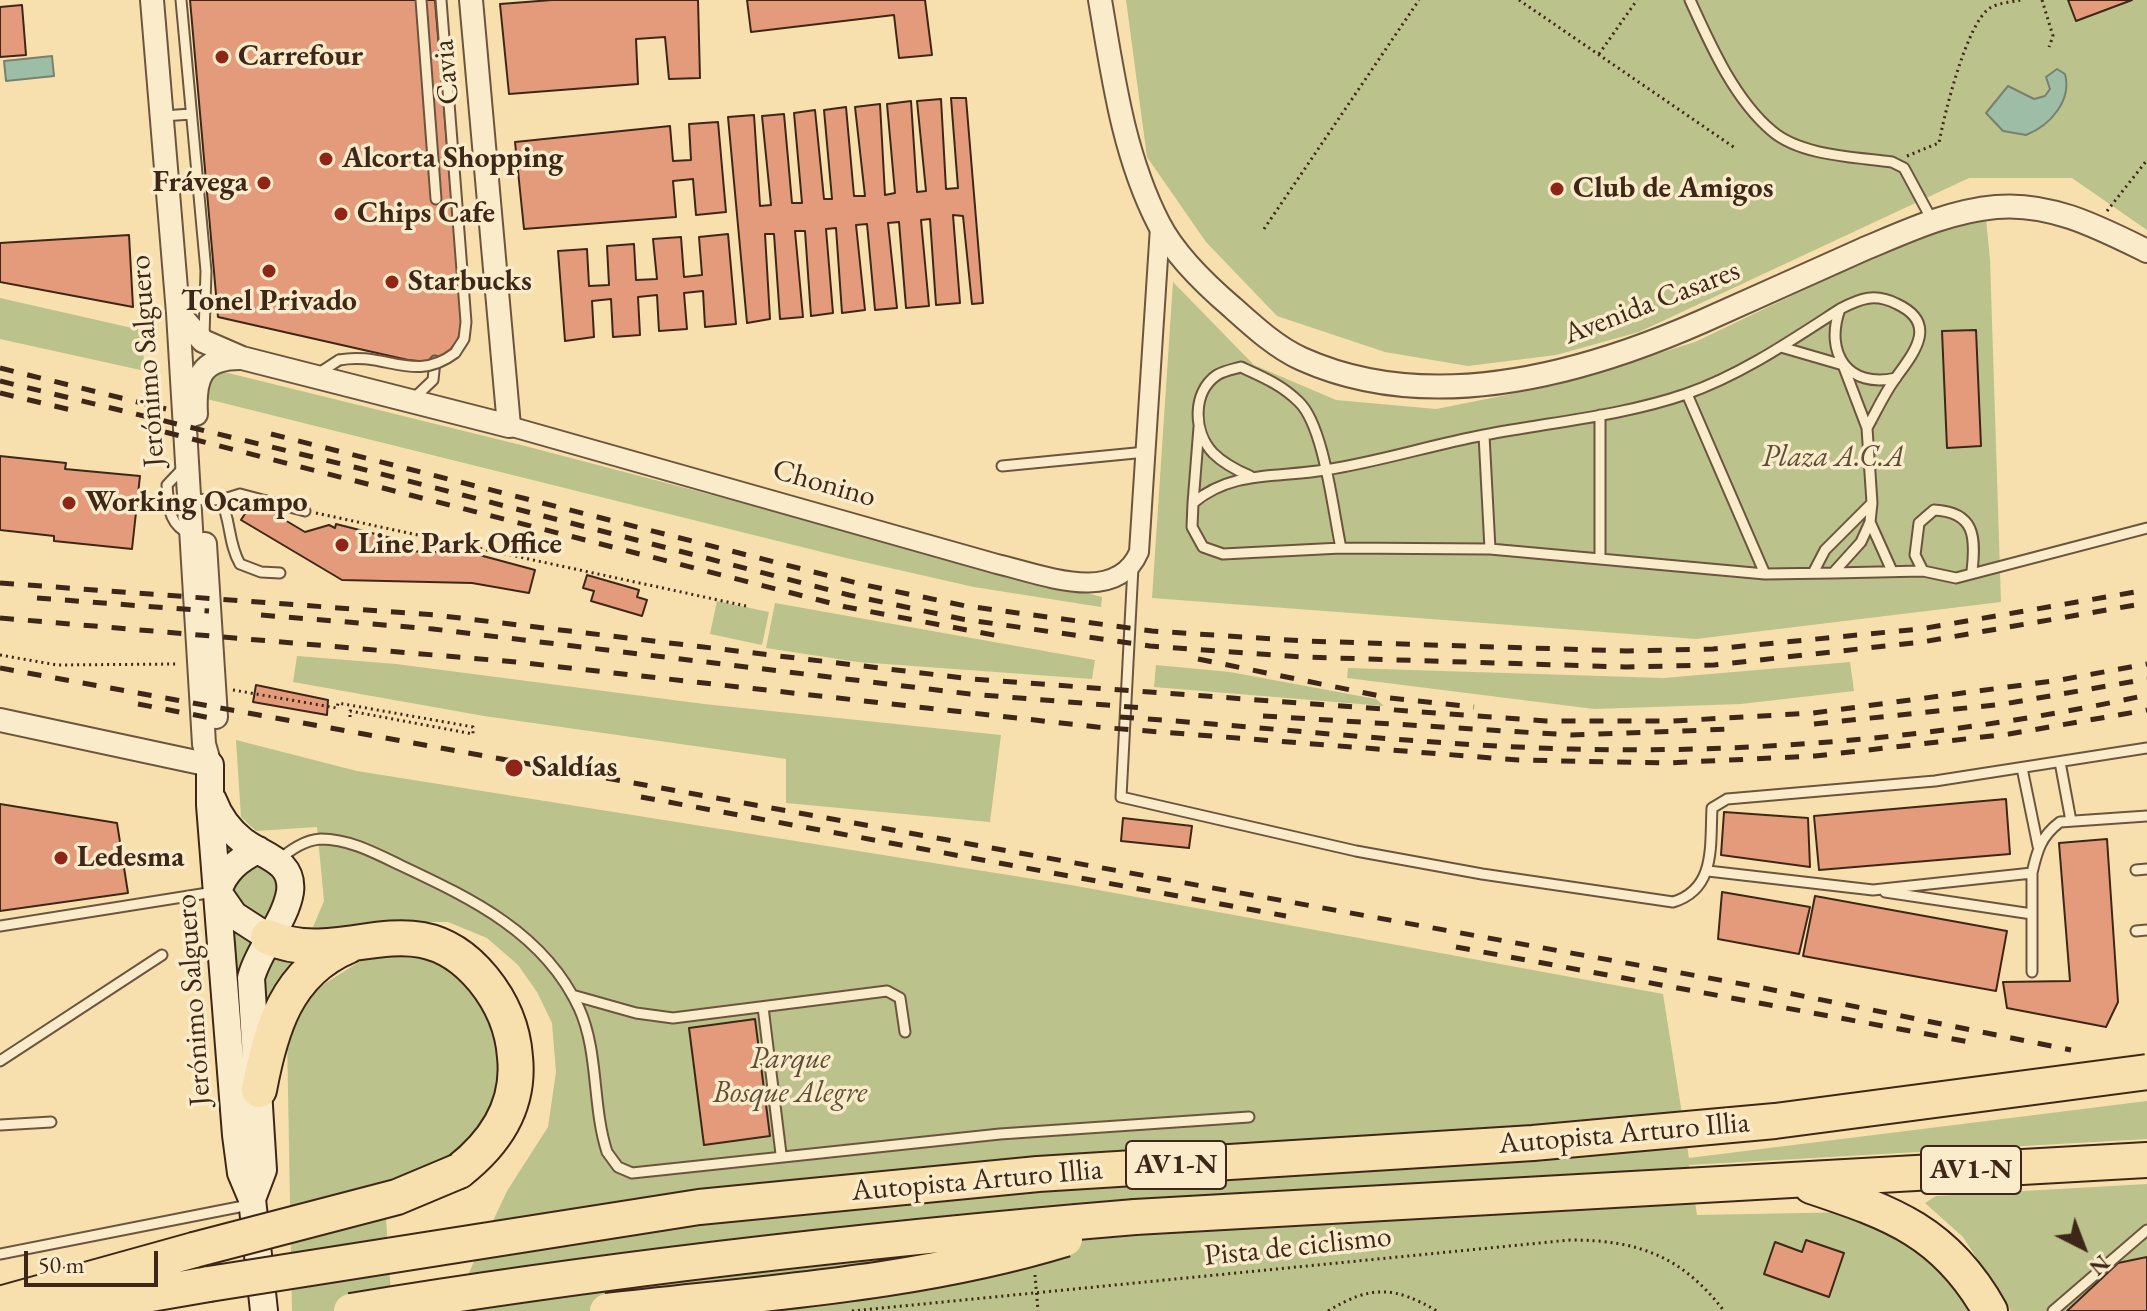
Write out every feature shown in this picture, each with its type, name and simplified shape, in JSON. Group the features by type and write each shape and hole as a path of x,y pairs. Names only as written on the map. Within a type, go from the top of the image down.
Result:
{"highway":[{"path":"0,1304 397,1197 459,1171 489,1143 512,1101 516,1059 504,1011 479,974 449,950 410,938 311,948 295,947 268,937"},
{"path":"259,1090 273,1025 285,1000 319,963 359,941"},
{"name":"Autopista Arturo Illia","path":"52,1311 699,1207 1038,1174 1533,1143 1775,1121 2147,1072"},
{"name":"Autopista Arturo Illia","path":"351,1311 544,1280 762,1251 1135,1217 2147,1160"},
{"path":"1795,1180 1893,1215 1930,1236 1963,1270 1990,1311"},
{"path":"607,1311 948,1268 1048,1244 1135,1217"}],"main road":[{"name":"Jerónimo Salguero","path":"210,765 236,1135 241,1173 253,1201 264,1311"},
{"name":"Jerónimo Salguero","path":"212,795 230,829 268,855 287,873 290,889 251,978 263,1170 253,1201"},
{"path":"268,855 226,873 218,892 234,915 268,937"}],"street":[{"name":"Jerónimo Salguero","path":"152,0 178,313 186,465 204,500 191,535 204,744 210,765"},
{"name":"Cavia","path":"471,0 509,426"},
{"name":"Avenida Casares","path":"1100,0 1121,121 1140,181 1160,227 1207,285 1254,328 1300,359 1348,374 1405,384 1458,386 1535,377 1624,352 1933,220 1997,207 2046,210 2096,226 2147,251"},
{"path":"1133,567 1139,552 1160,227"},
{"name":"Chonino","path":"178,313 203,341 242,358 509,426 997,564 1072,581 1099,582 1118,580 1133,567"},
{"name":"Jerónimo Salguero","path":"210,765 217,743 215,687 194,389 205,368 215,361 242,358"},
{"path":"0,720 210,765"}],"lane":[{"path":"181,0 207,283 203,341"},
{"path":"421,0 436,199"},
{"path":"314,377 339,360 356,357 429,369 455,353 464,339 466,322 441,0"},
{"path":"1690,0 1710,45 1748,103 1773,132 1801,145 1892,162 1904,168 1933,220"},
{"path":"162,116 191,114"},
{"path":"1193,503 1217,487 1250,476 1324,470 1484,435 1600,415 1687,394 1781,347 1861,298 1883,297 1903,306 1915,318 1920,343 1911,362 1896,378 1867,428"},
{"path":"1833,573 1850,557 1870,522 1872,503 1867,428 1834,343 1833,327 1840,309"},
{"path":"1781,347 1843,365 1861,379 1875,383 1896,378"},
{"path":"409,402 433,380 435,361"},
{"path":"1341,548 1316,424 1301,403 1278,384 1241,367 1218,374 1199,395 1192,527 1203,547 1223,554 1341,548 1490,549 1765,574 1923,571 1956,578 1972,571 2014,565 2147,528"},
{"path":"1687,394 1765,574"},
{"path":"1600,415 1600,557"},
{"path":"1199,425 1210,450 1225,464 1250,476"},
{"path":"1484,435 1490,549"},
{"path":"1002,466 1146,452"},
{"path":"186,465 167,485 170,518 177,529 191,535"},
{"path":"204,500 240,494 305,511"},
{"path":"204,500 226,512 229,544 240,564 261,572 280,573"},
{"path":"1813,573 1825,550 1872,503"},
{"path":"1923,571 1915,555 1915,539 1919,523 1934,510 1951,511 1965,520 1973,534 1972,571"},
{"path":"1870,522 1892,571"},
{"path":"1133,567 1119,794 1124,799 1356,851 1482,874 1673,902 1697,891 1708,871 1712,808 1719,802 1935,781 2147,748"},
{"path":"2060,762 2071,821"},
{"path":"2022,768 2038,846"},
{"path":"2032,972 2032,873 2038,846 2048,830 2060,822 2147,816"},
{"path":"268,855 318,839 367,850 478,902 502,917 542,956 572,995 586,1030 604,1144 618,1167 632,1173 781,1154 1000,1134 1249,1117"},
{"path":"1708,871 1873,890 2032,914"},
{"path":"1873,890 2032,873"},
{"path":"0,926 218,892"},
{"path":"0,1061 162,955"},
{"path":"572,995 636,1013 673,1018 887,991 900,998 905,1032"},
{"path":"763,1007 781,1154"},
{"path":"0,1125 51,1122"},
{"path":"0,1254 253,1201"},
{"path":"2053,1311 2147,1230"}],"path":[{"path":"1264,229 1419,0"},
{"path":"1519,0 1735,148"},
{"path":"1599,54 1637,0"},
{"path":"1892,162 1939,143 1970,35 1991,7 2021,0"},
{"path":"2042,0 2053,36 2049,47"},
{"path":"2096,226 2147,160"},
{"path":"305,511 746,606"},
{"path":"0,655 57,665 198,664"},
{"path":"215,687 337,708 338,703 398,713 473,727 473,734 350,711 350,719"},
{"name":"Pista de ciclismo","path":"852,1311 1570,1240 1604,1240 1639,1246 1666,1258 1688,1273 1724,1311"},
{"path":"1034,1267 1038,1311"},
{"path":"1328,1311 1367,1293 1388,1291 1410,1296 1437,1311"}],"green space":[{"name":"Club de Amigos","path":"1126,0 2147,0 2147,230 2072,178 1969,178 1639,332 1556,355 1468,366 1385,352 1277,316 1206,242 1147,157"},
{"name":"Plaza A.C.A","path":"1986,219 1990,259 2001,602 1696,639 1152,598 1173,282 1254,365 1336,400 1436,409 1557,385 1695,342 1929,230"},
{"path":"0,298 141,330 145,371 0,339"},
{"path":"216,370 525,446 1102,597 1101,607 974,587 846,558 207,399 204,391"},
{"path":"717,601 769,612 762,645 710,634"},
{"path":"775,603 1095,660 1092,679 858,662 766,648"},
{"path":"297,656 396,664 704,704 1001,735 990,822 786,803 786,759 484,716 293,682"},
{"path":"1850,662 1854,691 1741,704 1594,709 1347,678 1348,668 1664,678"},
{"path":"1156,665 1230,672 1376,699 1384,706 1154,687"},
{"name":"Parque Bosque Alegre","path":"236,740 357,771 1071,885 1663,994 1689,1158 2147,1101 2147,1139 1689,1165 1697,1215 1858,1212 1902,1229 1979,1311 451,1311 507,1191 548,1127 556,1072 552,1023 537,992 518,965 487,938 448,922 410,922 310,934 324,901 317,827 256,831 241,817"},
{"path":"216,807 284,867 268,937 303,948 285,1000 252,1199"},
{"path":"426,952 466,970 502,1032 502,1097 480,1135 446,1164 384,1187 392,1311 292,1311 287,1036 313,991 370,955"},
{"path":"2147,1184 2147,1311 2011,1311 1963,1237 1925,1203 1936,1196"}],"shaded area":[{"path":"52,56 54,76 6,81 4,61"},
{"path":"2057,69 2065,74 2062,102 2051,118 2035,131 2026,135 2003,131 1986,113 2008,86 2034,99 2045,96 2050,89 2046,77"}],"building":[{"name":"Alcorta Shopping","path":"190,0 435,0 462,324 458,340 446,355 428,362 408,360 218,317"},
{"path":"552,0 698,0 700,78 669,79 665,37 636,39 638,84 509,94 500,4"},
{"path":"747,0 925,0 932,55 899,58 894,15 751,32"},
{"path":"2068,0 2132,0 2076,21"},
{"path":"22,5 26,55 0,57 0,7"},
{"path":"951,98 966,98 983,303 972,304 963,216 953,215 960,303 936,305 930,219 921,220 929,306 906,308 899,222 888,223 897,308 875,310 867,224 856,225 865,310 842,313 836,228 826,229 833,313 811,316 805,231 795,231 803,317 780,319 774,234 765,234 770,319 747,323 728,117 754,115 760,206 771,205 762,116 784,114 792,203 802,203 794,113 815,110 824,199 832,199 824,110 846,107 854,196 865,196 855,107 880,104 885,195 895,193 887,104 911,101 917,192 926,191 917,101 941,99 946,189 958,188"},
{"path":"718,122 726,212 696,215 693,179 673,181 676,217 524,229 515,142 670,126 673,161 691,160 689,124"},
{"path":"728,234 736,324 705,327 703,291 684,293 687,329 659,331 657,295 638,297 640,335 613,337 611,299 592,301 594,337 565,341 558,251 587,249 589,286 609,285 607,246 634,244 636,280 657,279 653,239 681,237 684,277 702,275 699,237"},
{"path":"129,235 133,307 0,282 0,243"},
{"path":"1976,330 1981,446 1947,448 1942,331"},
{"name":"Working Ocampo","path":"0,456 66,463 65,469 140,476 132,549 54,541 54,536 0,530"},
{"name":"Line Park Office","path":"253,501 305,532 329,525 335,528 336,524 399,540 400,551 472,553 535,570 529,593 472,583 342,580 241,520"},
{"path":"587,575 639,590 637,597 647,600 642,616 591,601 594,591 583,588"},
{"path":"256,685 328,700 327,715 253,702"},
{"path":"2006,799 2010,854 1819,870 1814,816"},
{"name":"Ledesma","path":"0,804 117,823 128,893 0,911"},
{"path":"1724,812 1808,818 1810,867 1721,855"},
{"path":"1123,818 1192,826 1189,848 1121,841"},
{"path":"2107,839 2118,1002 2106,1027 2007,1008 2003,982 2070,981 2059,843"},
{"path":"1722,892 1810,907 1799,954 1718,939"},
{"path":"1815,896 2007,931 1996,991 1803,956"},
{"path":"755,1019 770,1136 704,1145 689,1028"},
{"path":"1806,1240 1844,1253 1829,1297 1764,1274 1775,1242 1802,1252"},
{"path":"2147,1257 2147,1311 2067,1311 2118,1263"}],"railway":[{"path":"0,368 166,409"},
{"path":"0,381 358,468 849,595 962,619 1150,646 1303,657 1626,667 1714,665 1922,642 2147,603"},
{"path":"0,393 71,410"},
{"path":"165,432 846,607 1004,637"},
{"path":"271,434 865,585 966,606 1152,631 1304,641 1627,651 1713,649 1920,629 2147,590"},
{"path":"0,583 435,615 972,679 1546,721 1673,721 1813,713 2060,680 2147,664"},
{"path":"37,598 209,611"},
{"path":"261,615 433,629 970,694 1144,708"},
{"path":"0,618 516,662 1097,727 1518,760 1666,763 1815,756 2009,734 2147,710"},
{"path":"1198,659 1390,698 1474,707"},
{"path":"0,668 1753,986 2071,1050"},
{"path":"1814,724 2004,704 2147,679"},
{"path":"1120,717 1402,740 1643,750 1860,739 2005,721 2147,695"},
{"path":"138,704 216,719"},
{"path":"1263,716 1571,735 1734,729"},
{"path":"641,797 1286,916"},
{"path":"1456,947 1975,1043"}],"place":[{"name":"Carrefour","path":"222,57"},
{"name":"Alcorta Shopping","path":"326,159"},
{"name":"Frávega","path":"264,183"},
{"name":"Club de Amigos","path":"1557,189"},
{"name":"Chips Cafe","path":"341,214"},
{"name":"Tonel Privado","path":"269,271"},
{"name":"Starbucks","path":"392,282"},
{"name":"Working Ocampo","path":"69,503"},
{"name":"Line Park Office","path":"342,545"},
{"name":"Saldías","path":"514,768"},
{"name":"Ledesma","path":"61,858"}]}
